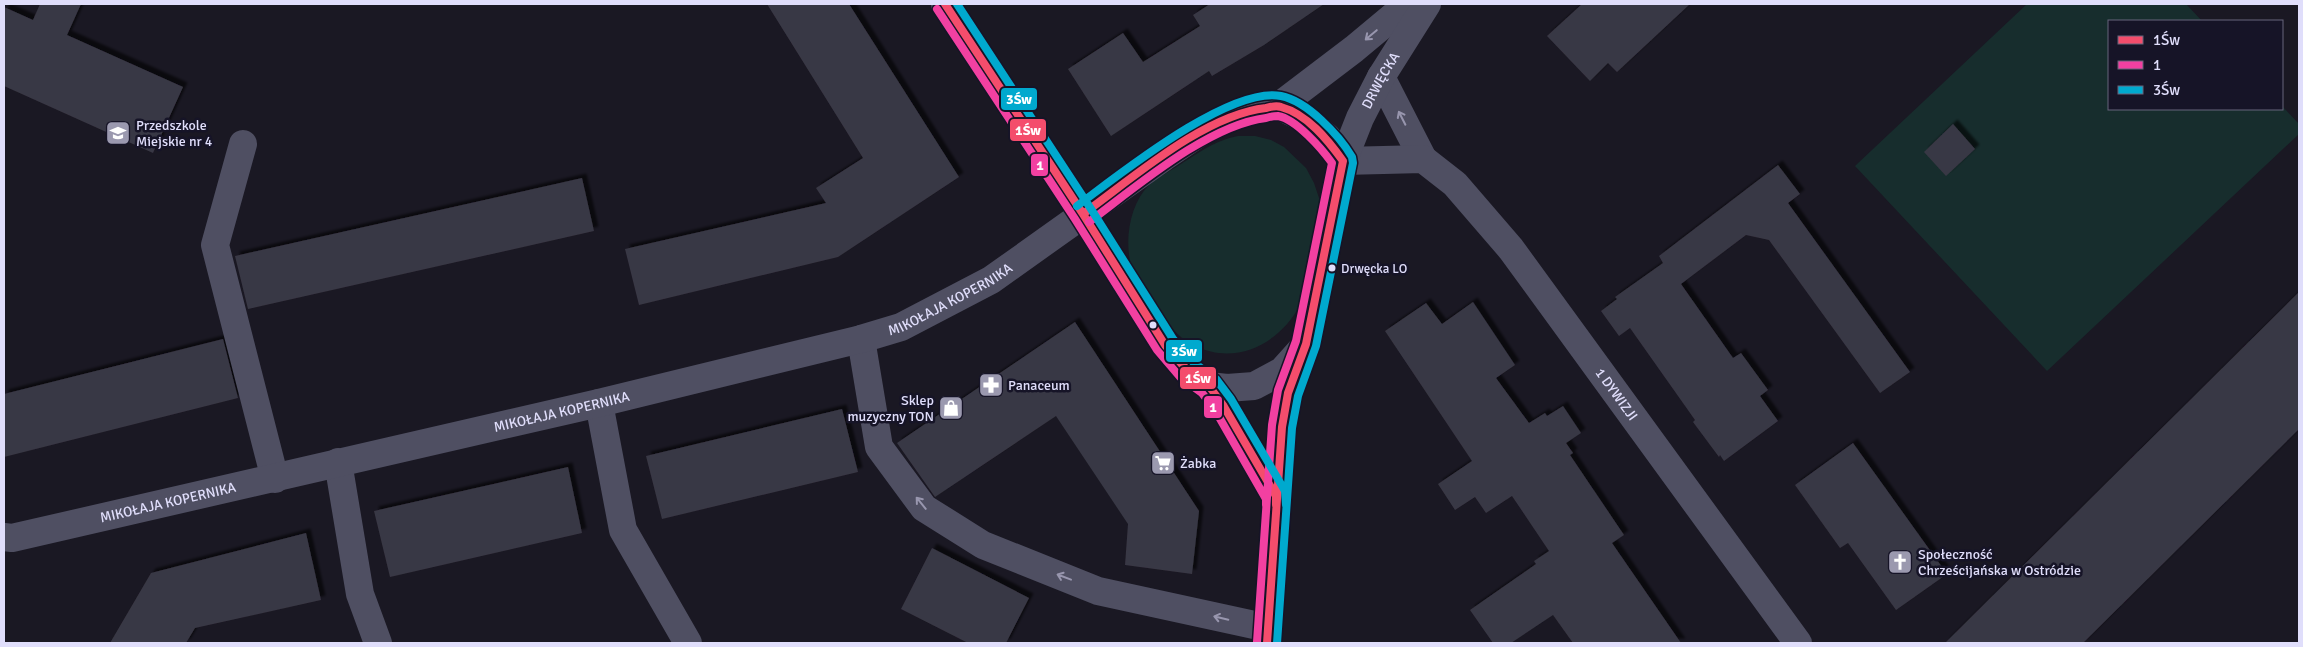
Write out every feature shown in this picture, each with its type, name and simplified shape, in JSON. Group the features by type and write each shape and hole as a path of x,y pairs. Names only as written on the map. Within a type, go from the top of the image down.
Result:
{"street":[{"path":"945,4 1083,214 1165,345 1187,370 1209,386 1223,405 1276,496"},
{"path":"1408,4 1354,49 1280,106 1305,119 1327,137 1343,161 1423,159"},
{"name":"DRWĘCKA","path":"1306,344 1343,161 1360,118 1381,77 1427,4"},
{"name":"1 DYWIZJI","path":"1381,77 1423,159 1455,184 1511,249 1798,643"},
{"name":"MIKOŁAJA KOPERNIKA","path":"7,542 275,479 338,462 600,404 861,339 901,326 992,280 1204,130 1247,110 1280,106"},
{"path":"243,144 215,245 275,479"},
{"path":"861,339 879,447 924,508 983,545 1098,590 1268,636 1282,427 1288,393 1306,344"},
{"path":"1209,386 1227,388 1254,386 1282,372 1306,344"},
{"path":"600,404 624,530 688,643"},
{"path":"338,462 360,594 378,643"}],"green space":[{"path":"2027,4 2186,4 2201,20 2108,20 2108,110 2283,110 2283,107 2299,124 2299,134 2047,371 1855,166"},
{"path":"1238,136 1255,136 1271,140 1284,147 1306,168 1314,183 1320,201 1300,305 1291,318 1269,340 1256,347 1241,352 1211,352 1189,343 1172,329 1133,271 1128,249 1128,237 1137,203 1149,185 1208,147"}],"building":[{"path":"40,4 81,4 67,35 183,87 153,153 4,86 4,7 33,20"},
{"path":"767,4 849,4 959,177 838,257 639,305 625,249 826,203 816,188 863,158"},
{"path":"1210,4 1324,4 1264,45 1212,76 1209,71 1111,136 1068,69 1123,33 1143,62 1200,26 1193,15"},
{"path":"1582,4 1690,4 1617,72 1608,63 1590,81 1547,36"},
{"path":"1953,124 1975,149 1946,176 1924,152"},
{"path":"1778,165 1800,194 1788,203 1910,372 1880,393 1769,240 1746,235 1681,284 1733,358 1741,353 1768,390 1760,396 1778,421 1724,461 1693,422 1695,420 1630,328 1619,336 1601,311 1617,299 1615,297 1663,263 1659,256"},
{"path":"582,178 594,231 248,309 235,256"},
{"path":"2299,292 2299,429 2083,643 1945,643"},
{"path":"1473,302 1515,365 1496,378 1529,423 1545,413 1547,416 1563,406 1581,433 1566,443 1573,453 1570,455 1624,535 1612,543 1681,643 1573,643 1553,615 1511,643 1493,643 1470,610 1536,564 1534,561 1549,551 1512,496 1486,513 1475,497 1455,510 1438,484 1472,461 1385,331 1426,303 1442,324"},
{"path":"1075,322 1199,511 1192,574 1125,565 1128,524 1056,416 935,497 897,443"},
{"path":"223,339 238,398 4,457 4,394"},
{"path":"842,409 858,472 662,519 646,456"},
{"name":"Społeczność Chrześcijańska w Ostródzie","path":"1853,443 1947,574 1896,610 1848,543 1840,548 1795,485"},
{"path":"568,467 582,533 390,577 374,511"},
{"path":"306,533 321,600 195,628 186,643 110,643 151,573"},
{"path":"932,548 1029,598 1006,643 968,643 901,609"}],"transit line":[{"name":"1Św","path":"945,4 1083,214 1165,345 1187,370 1209,386 1223,405 1276,496 1276,505"},
{"name":"3Św","path":"957,4 1091,209 1173,339 1194,363 1216,379 1231,399 1285,491 1286,505"},
{"name":"1","path":"937,9 1075,219 1157,350 1180,377 1202,393 1215,410 1266,499 1266,505"},
{"name":"3Św","path":"1077,206 1146,155 1205,118 1233,105 1259,97 1281,96 1301,105 1331,129 1352,157 1353,163 1316,346 1298,396 1292,428 1277,643"},
{"name":"1Św","path":"1083,214 1147,166 1194,135 1218,122 1242,113 1275,106 1291,110 1300,115 1324,137 1343,161 1306,344 1288,393 1282,427 1267,643"},
{"name":"1","path":"1089,222 1173,160 1220,132 1244,123 1275,116 1285,118 1308,135 1332,163 1296,341 1278,390 1272,425 1257,642"}],"place":[{"name":"Przedszkole Miejskie nr 4","path":"118,133"},
{"name":"Drwęcka LO","path":"1332,268"},
{"name":"Panaceum","path":"991,385"},
{"name":"Sklep muzyczny TON","path":"951,408"},
{"name":"Żabka","path":"1163,463"},
{"name":"Społeczność Chrześcijańska w Ostródzie","path":"1900,562"}]}
